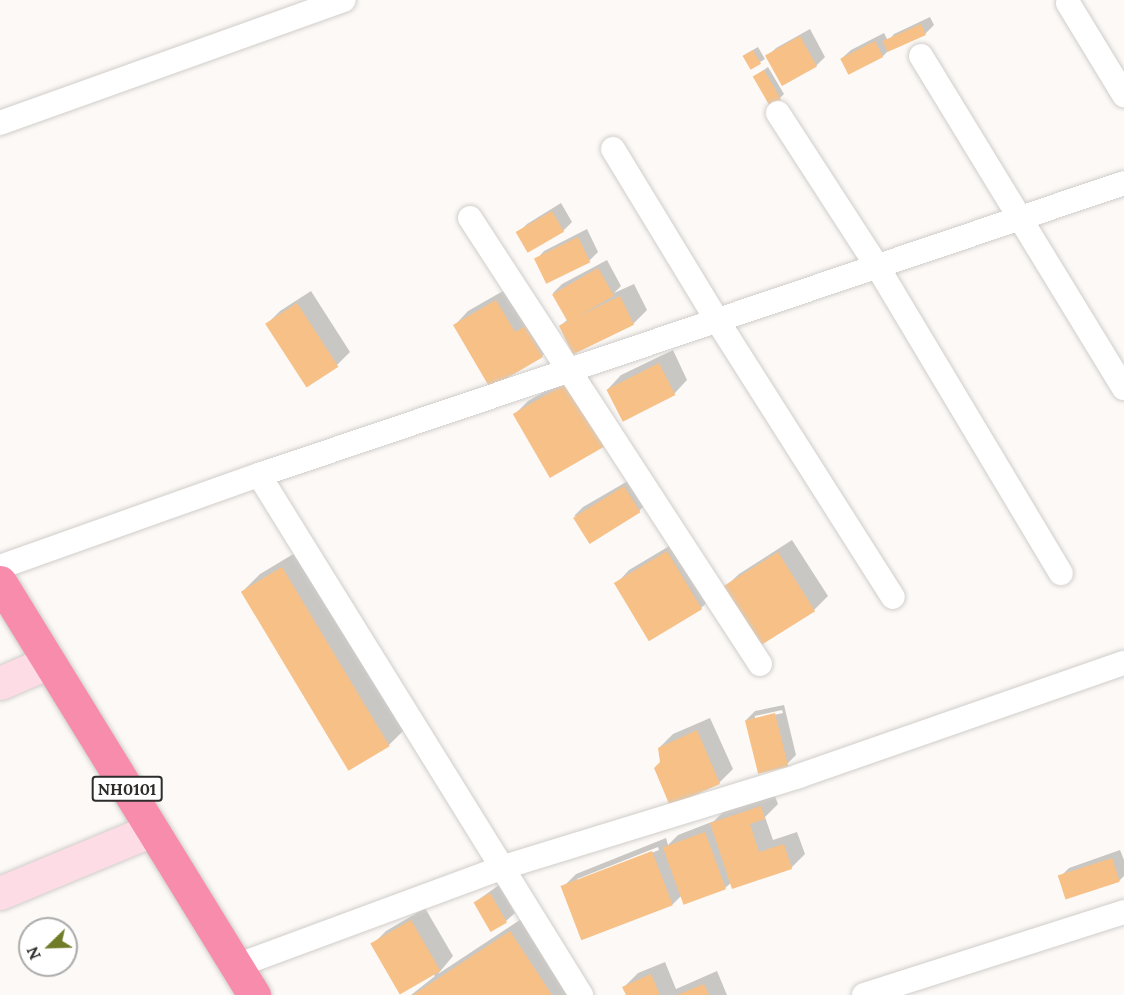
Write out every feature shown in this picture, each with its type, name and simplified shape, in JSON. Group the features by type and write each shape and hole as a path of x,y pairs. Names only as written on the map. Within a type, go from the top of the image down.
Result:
{"highway":[{"name":"NH0101","path":"0,582 254,995"}],"street":[{"path":"0,123 344,0"},
{"path":"1068,3 1124,95"},
{"path":"921,56 1124,388"},
{"path":"778,113 877,266 1061,573"},
{"path":"613,149 717,320 893,597"},
{"path":"0,567 569,370 1124,183"},
{"path":"470,218 760,664"},
{"path":"259,476 504,867 581,995"},
{"path":"0,683 49,662"},
{"path":"236,966 504,867 799,776 1124,663"},
{"path":"0,893 152,830"},
{"path":"864,995 1124,912"}],"building":[{"path":"921,24 926,35 888,52 883,41"},
{"path":"800,36 817,67 782,86 765,55"},
{"path":"875,41 883,57 848,75 840,59"},
{"path":"753,50 761,64 751,70 743,56"},
{"path":"764,70 781,99 770,106 753,76"},
{"path":"552,211 564,232 528,253 516,232"},
{"path":"578,237 590,262 546,284 534,258"},
{"path":"598,268 614,296 568,322 552,294"},
{"path":"620,296 634,325 573,355 559,326"},
{"path":"496,300 515,332 525,326 543,357 490,388 453,325"},
{"path":"297,303 338,367 307,387 265,324"},
{"path":"659,363 675,395 623,422 606,390"},
{"path":"570,381 607,445 550,478 513,414"},
{"path":"624,486 640,512 590,544 573,518"},
{"path":"667,551 702,609 649,641 614,583"},
{"path":"778,552 815,611 761,645 724,586"},
{"path":"282,567 390,746 348,771 241,592"},
{"path":"775,713 788,766 758,774 745,720"},
{"path":"697,730 720,784 670,806 654,768 660,762 658,748"},
{"path":"761,806 765,819 750,824 759,852 784,844 792,869 732,889 710,823"},
{"path":"705,832 726,889 684,905 663,847"},
{"path":"652,851 673,905 581,940 561,886"},
{"path":"1112,858 1120,882 1066,899 1058,876"},
{"path":"490,893 507,922 491,932 474,902"},
{"path":"411,920 440,971 400,995 370,944"},
{"path":"510,931 552,995 413,995"},
{"path":"651,974 660,995 626,995 622,987"},
{"path":"704,984 709,995 677,995"}]}
